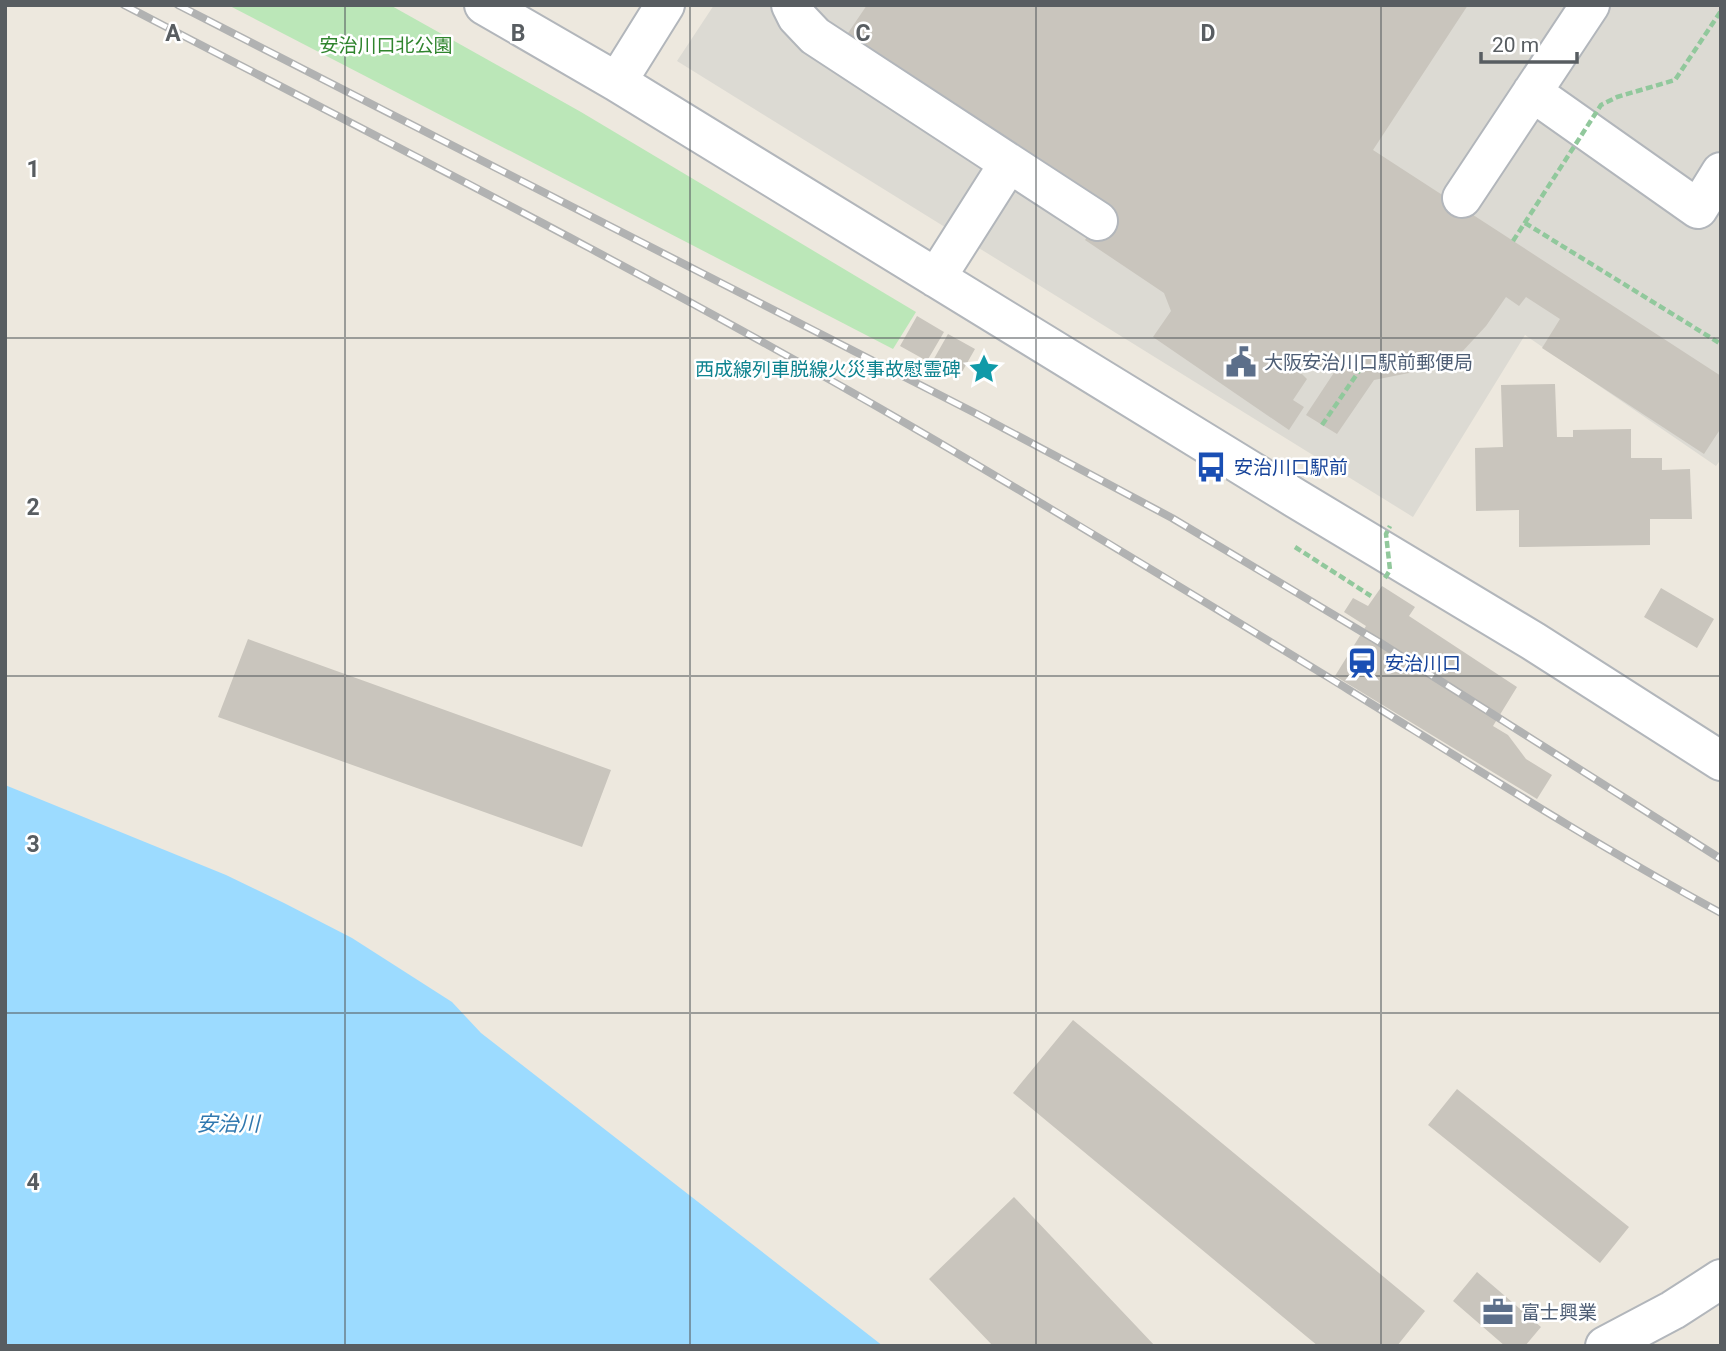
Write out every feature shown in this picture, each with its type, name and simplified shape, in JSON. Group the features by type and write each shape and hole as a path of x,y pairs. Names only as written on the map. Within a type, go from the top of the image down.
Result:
{"street":[{"path":"484,5 617,82 1295,498 1533,640 1721,761"},
{"path":"617,82 665,5"},
{"path":"792,5 797,17 815,36 1098,221"},
{"path":"1462,198 1590,5"},
{"path":"1532,92 1698,209 1721,172"},
{"path":"936,278 1009,163"},
{"path":"1605,1346 1650,1336 1691,1299 1721,1279"}],"path":[{"path":"1513,241 1601,105 1617,97 1675,80 1721,11"},
{"path":"1525,223 1721,344"},
{"path":"1322,425 1359,371"},
{"path":"1384,578 1390,570 1386,534 1390,526"},
{"path":"1295,547 1371,596"}],"shaded area":[{"path":"714,5 1721,5 1721,459 1716,466 1525,335 1413,517 677,61"}],"green space":[{"name":"安治川口北公園","path":"228,5 390,5 581,112 916,312 893,349"}],"water":[{"name":"安治川","path":"5,785 226,875 352,938 452,1002 481,1033 883,1346 5,1346"}],"building":[{"path":"867,5 1468,5 1373,150 1721,376 1721,428 1704,454 1542,348 1560,319 1526,297 1519,306 1506,297 1486,326 1460,354 1424,370 1374,380 1337,434 1306,415 1339,365 1300,372 1307,379 1293,400 1304,407 1289,430 1153,337 1171,311 1164,293 1085,240 1104,210 844,39"},
{"path":"917,316 944,332 927,361 900,346"},
{"path":"948,334 975,349 958,379 931,364"},
{"path":"1555,384 1557,437 1573,437 1573,430 1631,429 1631,458 1662,458 1662,470 1690,469 1692,519 1650,519 1650,545 1519,547 1519,510 1476,511 1475,448 1503,447 1501,385"},
{"path":"1382,586 1415,607 1409,616 1517,687 1493,726 1508,735 1526,759 1552,775 1537,799 1335,676 1366,626 1344,612 1353,598 1368,606"},
{"path":"1661,588 1714,619 1697,648 1644,617"},
{"path":"248,639 611,770 582,847 218,717"},
{"path":"1073,1020 1425,1311 1397,1346 1318,1346 1013,1093"},
{"path":"1457,1089 1629,1227 1600,1263 1428,1125"},
{"path":"1014,1197 1155,1346 993,1346 929,1279"},
{"path":"1477,1272 1541,1327 1525,1346 1505,1346 1453,1301"}],"railway":[{"path":"124,5 522,212 817,372 1078,525 1580,832 1721,913"},
{"path":"178,5 975,413 1172,518 1379,642 1721,859"}],"place":[{"name":"大阪安治川口駅前郵便局","path":"1241,362"},
{"name":"西成線列車脱線火災事故慰霊碑","path":"984,369"},
{"name":"安治川口駅前","path":"1211,467"},
{"name":"安治川口","path":"1362,663"},
{"name":"富士興業","path":"1498,1312"}]}
